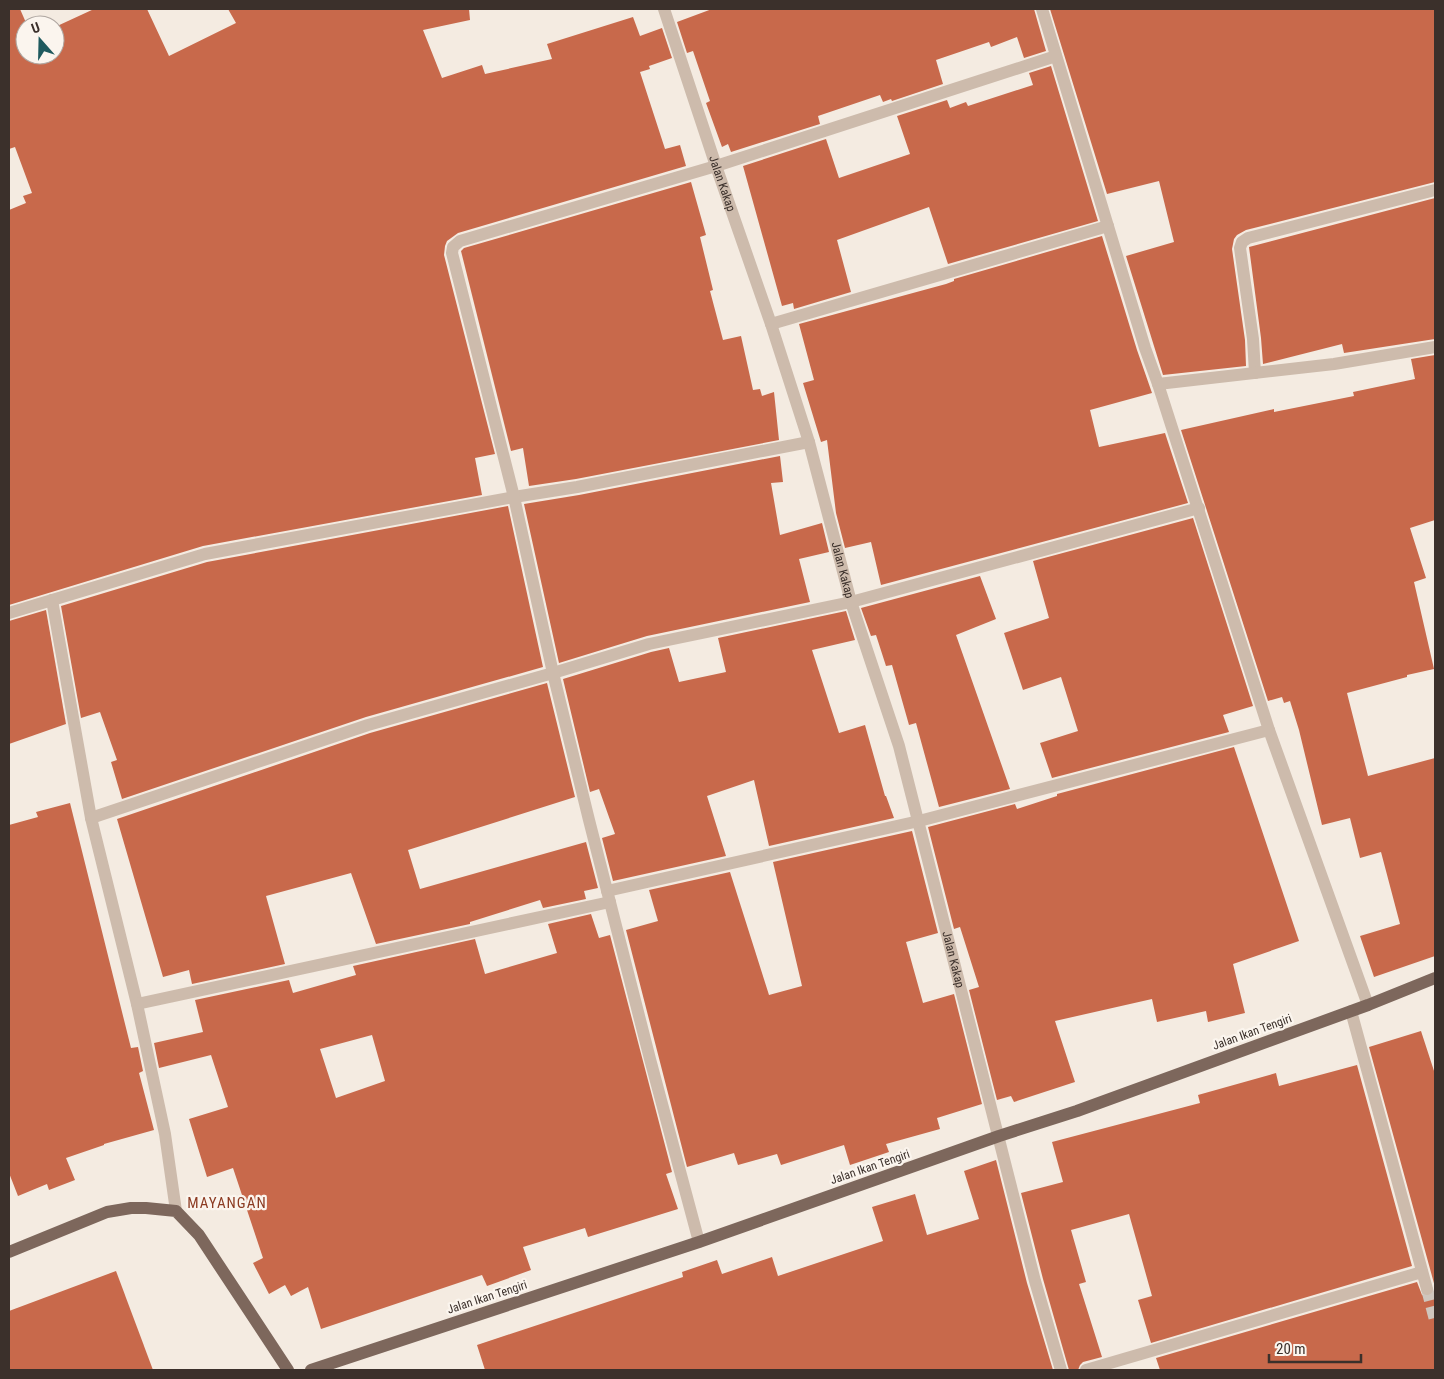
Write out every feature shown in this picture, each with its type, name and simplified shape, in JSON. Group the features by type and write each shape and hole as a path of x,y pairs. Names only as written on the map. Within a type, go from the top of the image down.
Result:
{"main road":[{"name":"Jalan Ikan Tengiri","path":"310,1370 699,1242 999,1136 1077,1111 1368,1005 1435,978"},
{"path":"9,1252 107,1212 131,1208 176,1212 199,1235 288,1370"}],"street":[{"name":"Jalan Kakap","path":"664,9 809,442 851,602 899,746 1035,1281 1061,1370"},
{"path":"1042,9 1145,348 1199,508 1269,730 1368,1005"},
{"path":"699,1242 650,1059 553,673 514,497 452,253 453,247 460,241 716,166 1056,56"},
{"path":"1255,373 1253,339 1240,248 1242,242 1258,236 1435,190"},
{"path":"771,324 1108,226"},
{"path":"1158,384 1334,364 1435,347"},
{"path":"9,613 205,554 577,487 809,442"},
{"path":"91,818 368,725 649,644 851,602 1199,508"},
{"path":"52,600 91,818 137,1004 165,1134 176,1212"},
{"path":"137,1004 609,896 919,821 1269,730"},
{"path":"1351,1011 1427,1289"},
{"path":"1086,1370 1422,1272"}],"building":[{"path":"9,9 20,9 23,15 15,15 15,65 65,65 65,22 94,9 147,9 169,56 236,23 228,9 469,9 470,20 423,30 442,78 482,65 485,74 552,59 547,44 633,17 640,36 662,28 672,58 649,66 650,69 640,72 665,149 680,145 686,166 458,233 447,241 444,255 495,454 475,458 482,495 203,546 9,605 9,210 26,203 23,196 32,193 15,147 9,149"},
{"path":"712,9 1034,9 1046,51 1024,58 1017,37 991,47 989,42 936,60 943,84 892,101 891,99 883,102 880,95 818,116 820,124 731,152 728,144 722,147 706,103 710,101 693,51 687,53 677,22"},
{"path":"1050,9 1435,9 1435,182 1246,230 1237,235 1232,249 1245,340 1246,366 1163,375 1126,256 1174,242 1159,181 1107,194"},
{"path":"1051,66 1098,221 948,264 929,207 837,240 851,292 794,309 793,303 782,306 743,166 826,139 839,178 910,154 897,116 947,100 950,108 966,102 968,106 1033,85 1029,73"},
{"path":"691,182 706,235 700,237 713,290 710,291 723,340 741,336 753,390 760,389 762,396 774,392 779,440 576,479 529,486 523,448 511,451 461,251 464,248"},
{"path":"1435,198 1435,339 1344,353 1342,344 1263,364 1249,247"},
{"path":"1102,236 1152,393 1090,410 1099,447 1165,433 1188,503 881,585 871,542 845,548 836,513 827,440 821,442 803,383 814,380 799,324 946,284 954,281 954,279"},
{"path":"1435,355 1435,520 1410,528 1426,578 1414,582 1434,669 1347,693 1368,776 1435,758 1435,956 1374,977 1360,936 1400,924 1381,852 1360,858 1350,818 1322,825 1290,701 1284,703 1282,697 1268,701 1181,430 1274,409 1274,412 1354,396 1353,392 1415,379 1411,359"},
{"path":"780,456 783,482 771,483 780,535 822,523 829,552 799,559 810,602 647,636 559,663 524,504"},
{"path":"508,506 543,667 366,717 122,799 111,762 117,760 100,712 81,718 61,606 207,562"},
{"path":"1193,518 1253,706 1223,715 1229,732 1052,778 1040,743 1078,731 1061,677 1023,690 1004,633 1049,618 1033,561"},
{"path":"980,576 996,619 956,635 1010,789 939,807 916,723 909,725 892,665 886,666 876,635 871,636 861,608"},
{"path":"46,610 66,724 9,744 9,621"},
{"path":"846,611 855,640 812,650 839,733 865,725 885,796 894,818 769,846 754,780 707,796 726,856 613,881 602,838 615,834 599,789 590,792 563,679 669,648 679,682 726,672 718,638"},
{"path":"547,683 575,797 408,850 420,889 586,842 598,888 584,891 586,899 543,908 540,900 470,922 470,924 376,944 351,873 266,896 285,964 192,984 189,970 163,977 117,819 370,733"},
{"path":"1234,747 1299,941 1233,964 1245,1013 1208,1022 1206,1011 1157,1022 1152,999 1055,1021 1075,1082 1014,1102 1011,1096 997,1100 969,990 979,987 960,927 954,929 928,827 1015,804 1017,809 1057,796 1057,794"},
{"path":"70,803 131,1048 138,1047 143,1071 139,1073 154,1130 104,1144 66,1158 75,1180 49,1190 47,1184 18,1196 9,1173 9,825 38,817 36,812"},
{"path":"912,831 938,933 906,942 923,1003 954,994 982,1104 937,1118 940,1129 886,1144 889,1152 850,1165 844,1145 781,1165 777,1154 738,1165 734,1153 687,1167 626,930 658,921 649,890 730,872 769,995 802,986 773,862"},
{"path":"591,914 599,938 610,935 672,1172 666,1174 678,1209 588,1237 585,1228 523,1247 531,1270 487,1286 482,1275 321,1329 308,1287 291,1296 285,1285 269,1294 253,1263 263,1258 233,1168 207,1177 189,1119 228,1107 211,1055 159,1068 154,1043 203,1032 195,1000 289,980 293,993 356,975 353,966 475,939 485,974 557,953 548,924","holes":["372,1035 385,1081 336,1098 320,1049"]},
{"path":"1421,1031 1435,1074 1435,1287 1369,1047"},
{"path":"1357,1065 1412,1266 1151,1343 1138,1300 1152,1296 1129,1214 1071,1230 1086,1282 1079,1284 1102,1357 1083,1362 1078,1370 1069,1370 1021,1193 1063,1182 1052,1142 1200,1103 1198,1095 1276,1073 1279,1086"},
{"path":"996,1160 1027,1283 1053,1370 485,1370 477,1345 683,1277 682,1272 717,1260 722,1274 772,1257 778,1276 883,1241 872,1207 915,1194 927,1235 979,1219 964,1171"},
{"path":"116,1271 153,1370 9,1370 9,1311"},
{"path":"1417,1282 1422,1295 1429,1297 1433,1294 1435,1287 1435,1370 1160,1370 1156,1358"}],"tunnel":[{"path":"1427,1289 1435,1320"}],"district":[{"name":"MAYANGAN","path":"227,1203"}]}
